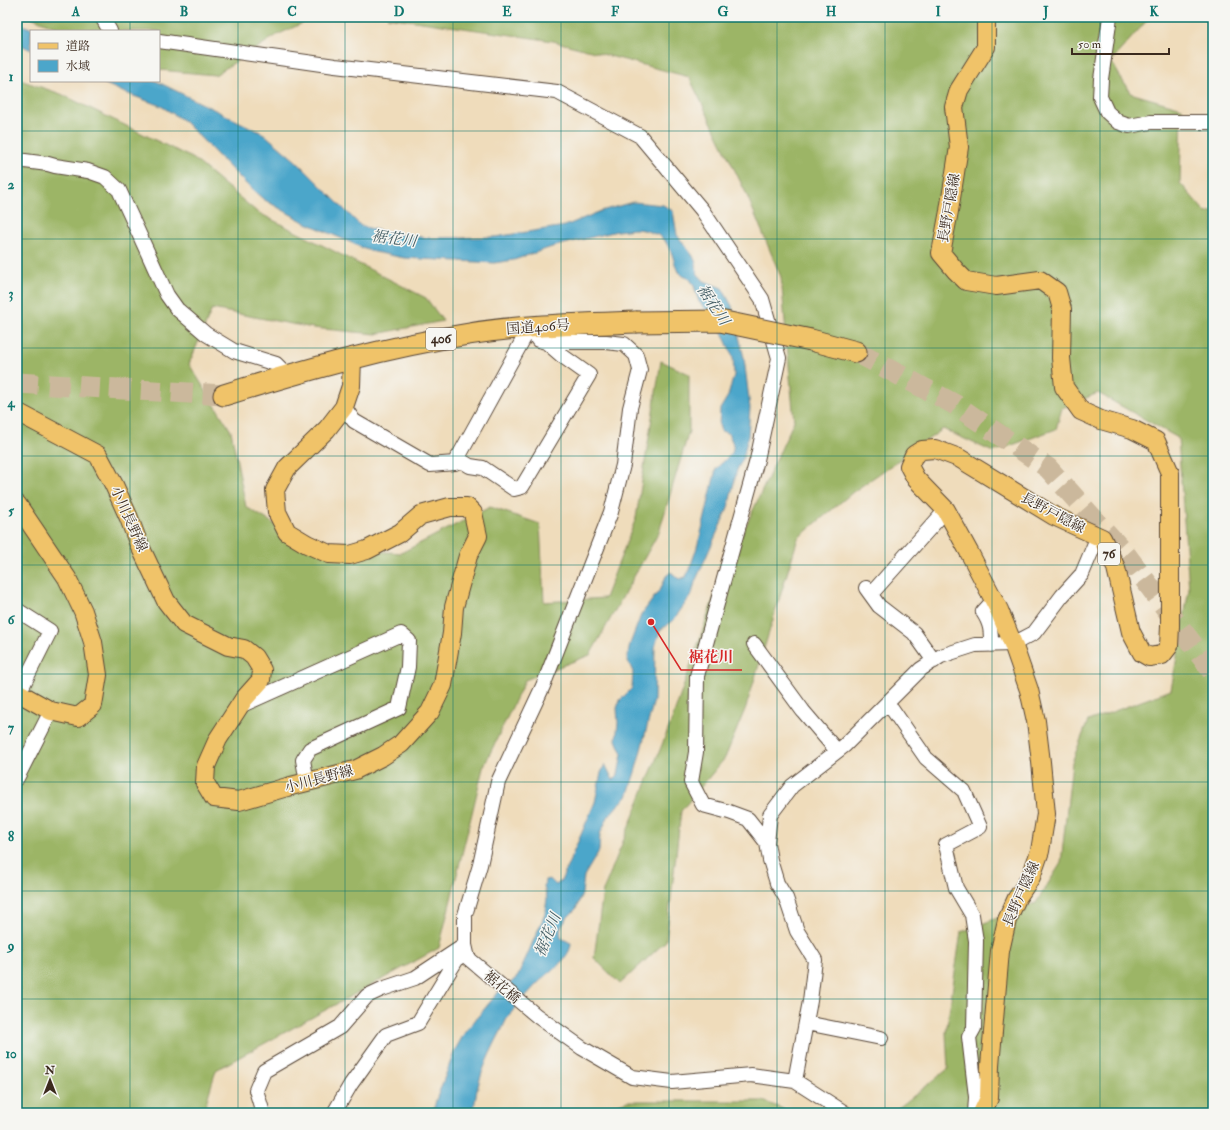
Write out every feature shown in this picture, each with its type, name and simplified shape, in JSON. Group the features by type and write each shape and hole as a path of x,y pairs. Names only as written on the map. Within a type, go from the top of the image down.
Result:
{"highway":[{"name":"国道406号","path":"224,395 287,375 399,347 470,334 530,327 636,322 720,321 811,340 856,352"}],"main road":[{"name":"長野戸隠線","path":"982,1113 989,1098 990,1066 1000,951 1007,920 1017,898 1031,877 1040,850 1046,814 1041,762 1036,721 1029,690 1013,644 994,600 946,510 916,479 909,466 914,455 922,450 935,449 959,458 1054,516 1102,538 1116,568 1131,632 1142,653 1149,657 1162,655 1169,646 1170,626 1170,473 1156,442 1132,429 1101,420 1081,411 1064,387 1061,358 1062,309 1057,292 1040,280 996,286 966,281 941,253 949,211 958,147 954,107 959,90 986,47 986,17"},
{"name":"小川長野線","path":"17,412 98,455 114,485 138,542 166,601 184,624 228,646 244,649 254,657 262,670 261,680 240,706 218,739 206,766 205,783 214,798 239,801 355,770 383,756 401,744 430,712 443,685 450,646 454,606 468,556 478,536 473,513 467,507 450,507 421,515 400,533 367,550 350,555 329,554 307,544 287,532 277,512 275,490 287,468 327,429 344,407 351,386 352,358"},
{"path":"17,504 67,578 83,611 94,648 98,675 93,705 78,717 51,711 18,693"}],"street":[{"path":"102,17 109,30"},
{"path":"1110,17 1100,85 1100,97 1107,112 1118,122 1129,126 1151,122 1213,122"},
{"path":"160,41 335,66 557,92 640,136 702,210 762,299 779,358 757,460 696,676 696,752 691,782 703,805 748,819 767,843"},
{"path":"17,160 88,171 105,177 119,190 167,295 177,309 206,334 234,351 276,364 287,375"},
{"path":"334,1113 351,1084 386,1035 418,1023 466,952 465,915 480,865 498,782 543,686 611,512 623,465 630,408 640,370 636,355 624,344 606,342 546,342 538,340 530,327 455,462 430,465 354,421 344,407"},
{"path":"457,458 470,466 483,468 514,489 522,487 589,375 546,342"},
{"path":"934,661 914,633 879,606 868,591 946,510"},
{"path":"844,1113 795,1081 810,1001 815,960 797,931 786,898 777,883 770,860 767,843 770,815 792,786 844,746 921,669 941,656 975,645 1013,644 1034,633 1048,613 1082,574 1098,536"},
{"path":"991,645 989,622 984,612 994,600"},
{"path":"17,610 50,631 18,693"},
{"path":"240,706 401,634 409,641 408,666 399,708 310,749 303,760 307,782"},
{"path":"754,644 803,711 837,751"},
{"path":"888,703 926,758 964,791 980,827 946,845 956,888 972,915 976,941 974,1028 969,1037 976,1098 975,1113"},
{"path":"17,778 51,711"},
{"path":"263,1113 256,1090 264,1071 340,1027 367,996 382,988 415,978 466,952"},
{"name":"裾花橋","path":"466,952 536,1016 610,1066 632,1077 672,1082 751,1075 795,1081"},
{"path":"806,1023 882,1038"}],"green space":[{"path":"31,17 316,17 277,35 215,75 160,70 160,30 63,30"},
{"path":"387,17 1150,17 1111,61 1130,93 1182,108 1180,183 1206,213 1213,211 1213,1113 892,1113 948,1069 946,1033 961,932 1036,903 1061,863 1072,762 1088,721 1171,690 1189,589 1178,438 1098,393 1062,408 1056,429 993,452 943,429 853,492 798,538 746,707 725,758 681,811 666,941 620,984 594,958 603,891 672,720 716,591 794,421 781,277 746,193 689,77 553,41"},
{"path":"17,79 61,94 194,159 257,212 426,298 443,321 376,334 313,328 212,309 189,364 231,431 246,507 313,547 401,553 490,507 540,524 544,602 605,598 636,518 661,361 689,374 689,431 659,532 590,655 525,680 483,768 439,948 216,1070 203,1113 17,1113"},
{"path":"627,1101 763,1101 793,1113 597,1113"}],"water":[{"path":"17,23 35,30 30,30 30,50 17,43"},
{"path":"101,82 158,82 264,134 297,162 361,226 389,233 430,238 495,237 565,226 601,211 633,202 663,205 673,211 677,235 693,256 696,263 697,273 704,281 722,288 732,306 744,358 750,408 748,436 743,458 737,470 728,508 695,582 692,594 673,621 660,630 655,647 654,700 627,797 608,817 600,834 599,851 584,876 582,894 576,909 567,918 560,929 561,938 571,943 570,949 559,965 539,982 513,1010 507,1019 482,1073 476,1093 474,1113 433,1113 436,1100 455,1050 465,1032 501,989 504,989 518,976 545,914 547,898 544,887 545,880 550,879 556,885 561,881 595,802 601,773 605,764 613,780 618,775 622,754 616,740 618,723 617,708 620,700 632,688 633,672 627,659 630,644 641,615 661,588 666,576 671,572 679,579 686,577 700,538 716,469 729,457 733,450 728,433 721,431 719,425 720,409 728,396 734,375 733,357 717,321 699,302 690,279 683,276 677,270 666,242 658,235 644,230 635,229 617,231 552,247 514,260 494,263 404,258 370,251 304,222 263,199 243,181 184,121 161,106"}],"tunnel":[{"path":"856,352 954,404 1048,468 1127,556 1213,672"},
{"path":"17,383 224,395"}],"place":[{"name":"裾花川","path":"651,622"}]}
